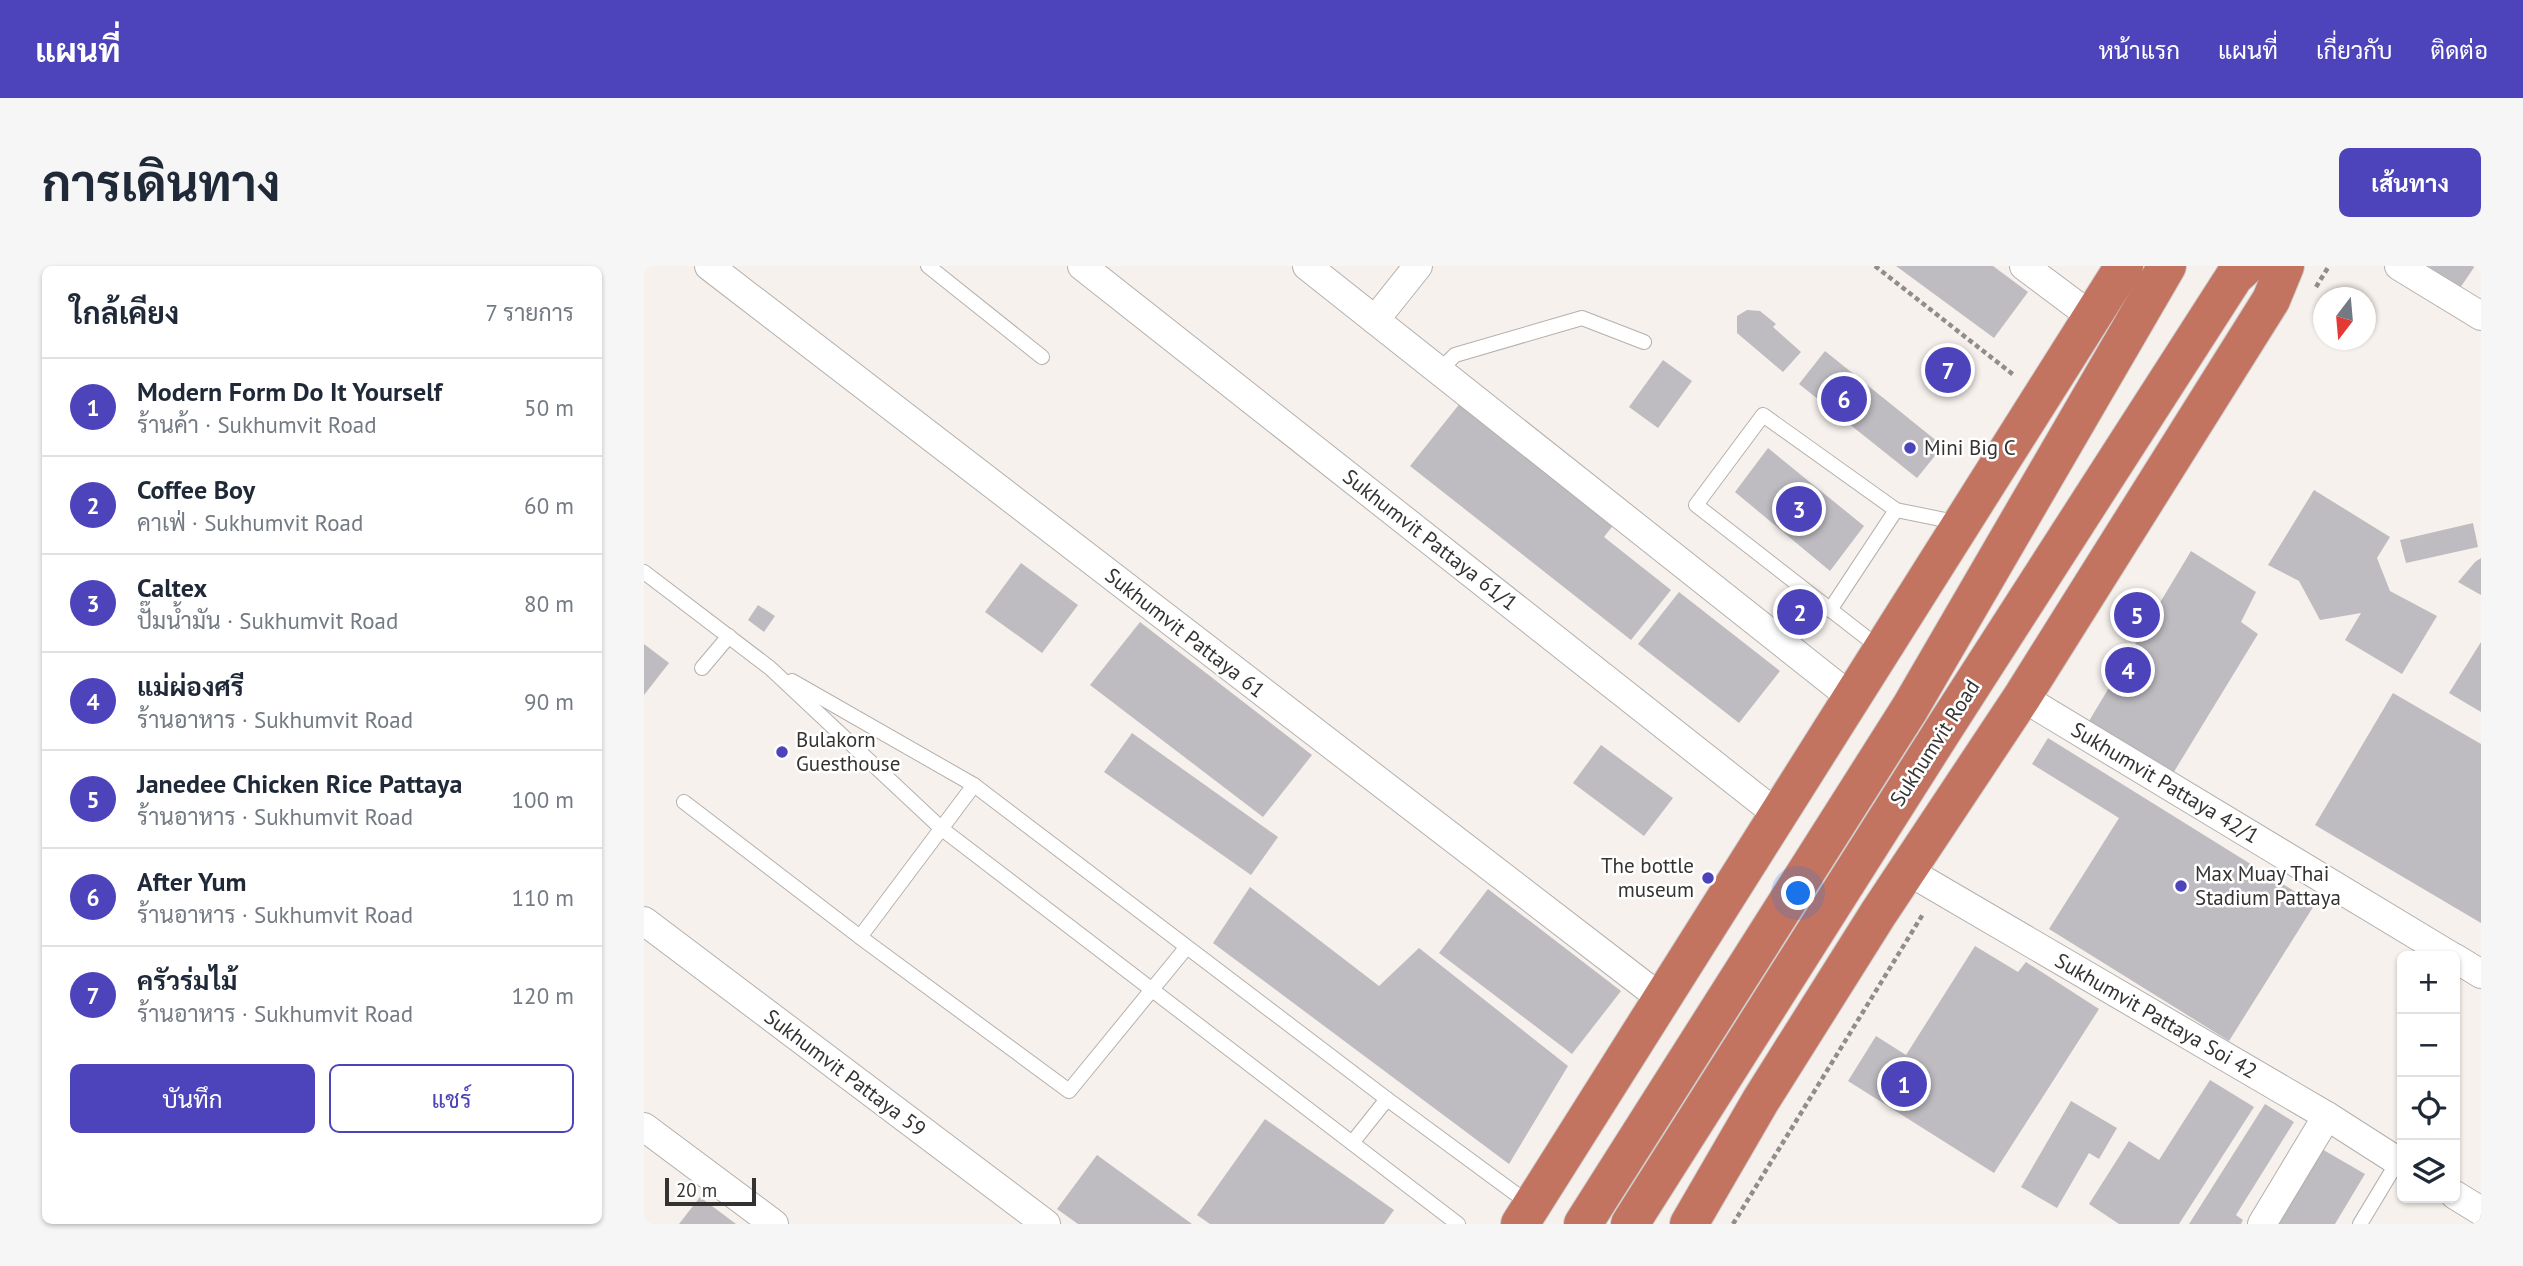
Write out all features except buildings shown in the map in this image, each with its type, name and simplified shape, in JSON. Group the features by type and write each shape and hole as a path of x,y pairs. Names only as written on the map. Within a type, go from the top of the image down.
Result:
{"highway":[{"path":"1526,1215 2124,266"},
{"name":"Sukhumvit Road","path":"1583,1224 1910,708 2167,266"},
{"name":"Sukhumvit Road","path":"1630,1224 1974,681 2234,277 2246,266"},
{"path":"1689,1224 1761,1100 2022,697 2271,300 2285,266"}],"street":[{"name":"Sukhumvit Pattaya 61","path":"709,266 1662,999"},
{"name":"Sukhumvit Pattaya 61/1","path":"1082,266 1778,815"},
{"path":"1307,266 1852,698"},
{"path":"1375,320 1418,266"},
{"path":"2024,266 2092,317"},
{"path":"2399,266 2481,316"},
{"name":"Sukhumvit Pattaya 42/1","path":"2022,697 2443,951"},
{"name":"Sukhumvit Pattaya Soi 42","path":"1908,871 2327,1116 2397,1161"},
{"name":"Sukhumvit Pattaya 59","path":"644,921 1046,1224"},
{"name":"Sukhumvit Pattaya 42/1","path":"2460,961 2481,974"},
{"path":"2262,1224 2327,1116"},
{"path":"644,1127 774,1224"},
{"path":"2460,1198 2481,1211"}],"lane":[{"path":"928,266 1042,357"},
{"path":"1440,370 1455,355 1582,318 1644,342"},
{"path":"1882,650 1696,505 1763,415 1896,510 1962,523"},
{"path":"1830,610 1896,510"},
{"path":"644,572 770,668 942,829 1458,1224"},
{"path":"702,667 729,636"},
{"path":"770,668 974,785 1387,1099 1526,1215"},
{"path":"860,937 974,785"},
{"path":"684,802 860,937 1069,1091 1186,948"},
{"path":"1352,1143 1387,1099"},
{"path":"2360,1224 2397,1168"}],"path":[{"path":"1875,266 2041,397"}],"place":[{"name":"ครัวร่มไม้","path":"1948,370"},
{"name":"After Yum","path":"1844,399"},
{"name":"Mini Big C","path":"1910,448"},
{"name":"Caltex","path":"1799,509"},
{"name":"Coffee Boy","path":"1800,612"},
{"name":"Janedee Chicken Rice Pattaya","path":"2137,615"},
{"name":"แม่ผ่องศรี","path":"2128,670"},
{"name":"Bulakorn Guesthouse","path":"782,752"},
{"name":"The bottle museum","path":"1708,878"},
{"name":"Max Muay Thai Stadium Pattaya","path":"2181,886"},
{"name":"Modern Form Do It Yourself","path":"1904,1084"}]}
